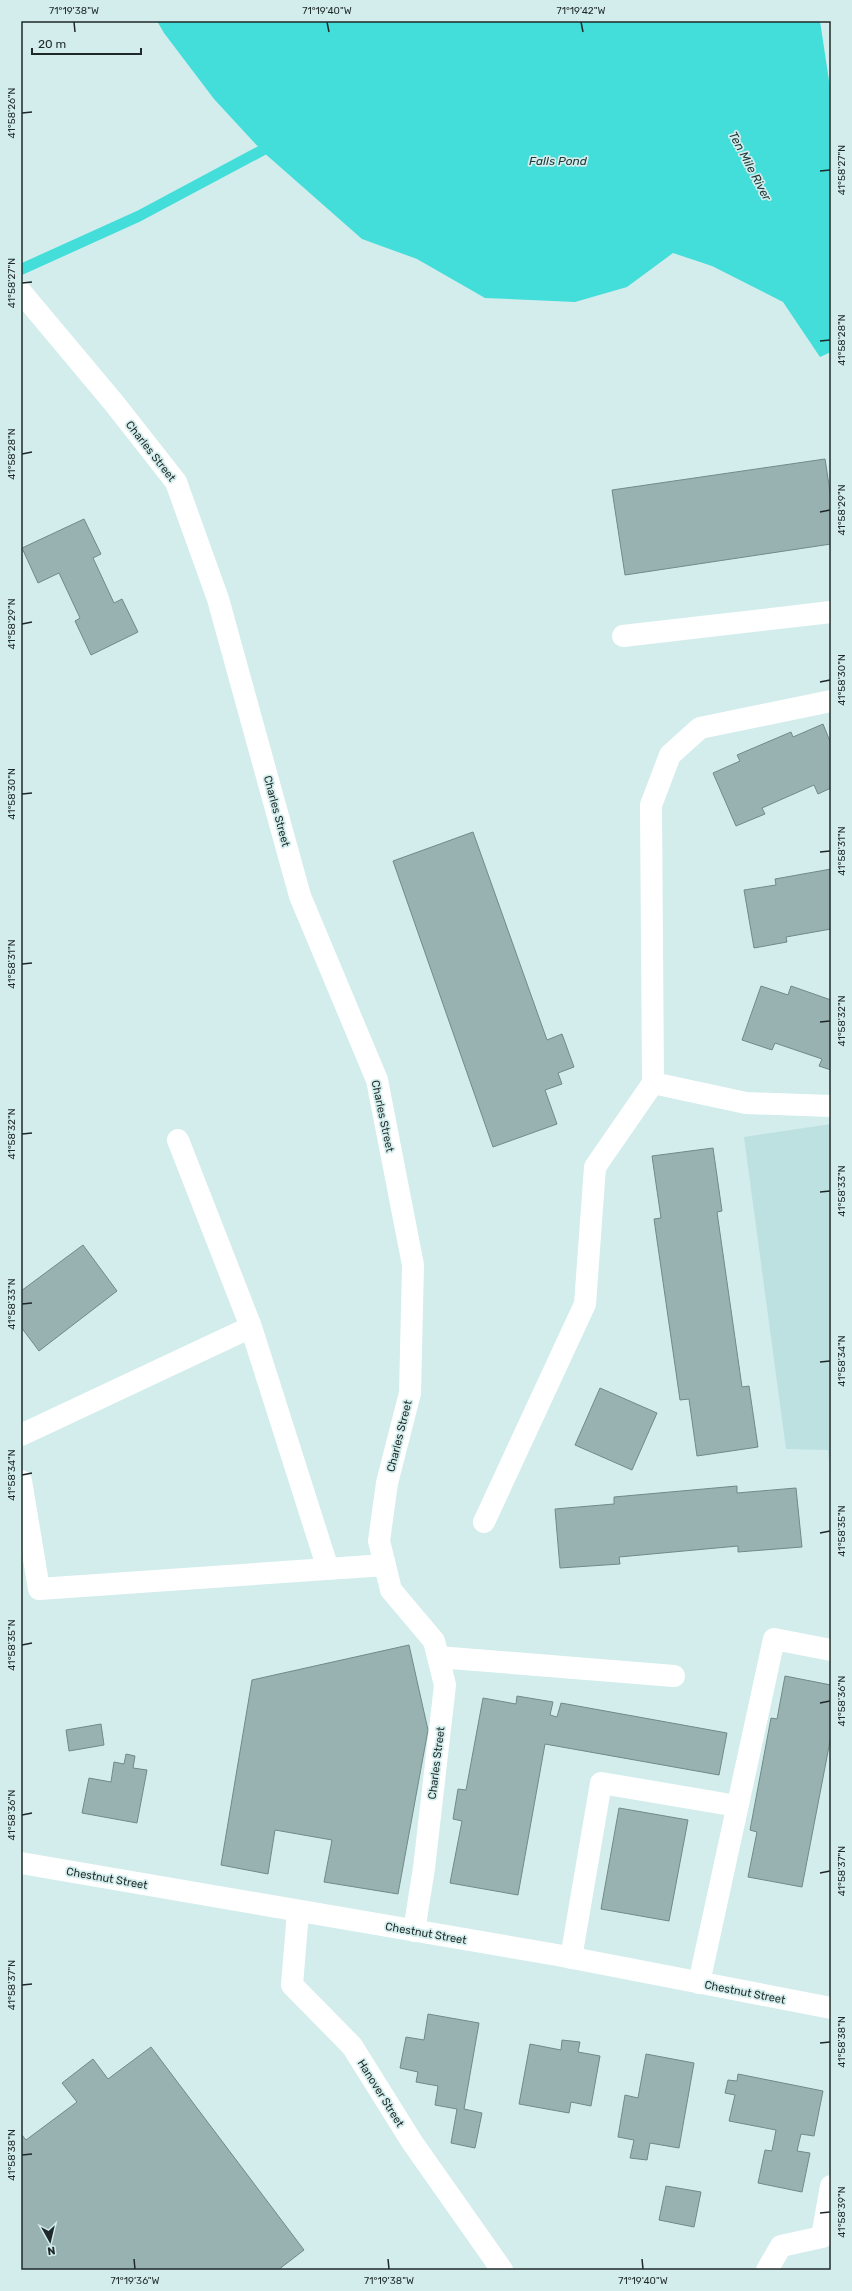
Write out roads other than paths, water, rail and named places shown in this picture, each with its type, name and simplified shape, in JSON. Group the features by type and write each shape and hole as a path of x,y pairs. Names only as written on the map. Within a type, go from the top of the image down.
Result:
{"street":[{"name":"Charles Street","path":"21,292 114,403 176,482 218,599 300,896 377,1080 413,1265 410,1393 387,1483 379,1541 391,1590 434,1641 445,1685 424,1868 414,1931"},
{"path":"623,636 831,612"},
{"path":"484,1522 585,1304 594,1167 653,1082 651,805 670,755 700,728 831,700"},
{"path":"653,1082 746,1102 831,1106"},
{"path":"178,1140 251,1326 328,1569"},
{"path":"21,1436 251,1326"},
{"path":"21,1481 39,1589 386,1566"},
{"path":"699,1983 774,1639 831,1650"},
{"path":"438,1657 674,1676"},
{"path":"571,1958 601,1783 737,1806"},
{"name":"Chestnut Street","path":"21,1863 571,1958 831,2008"},
{"name":"Hanover Street","path":"298,1912 292,1985 352,2046 412,2142 502,2270"},
{"path":"767,2270 781,2246 822,2237 831,2186"}],"water":[{"name":"Falls Pond","path":"157,21 820,21 831,94 831,352 820,357 783,302 712,266 673,253 627,287 575,302 485,298 417,259 362,239 262,151 214,99 164,33"}],"waterway":[{"path":"22,269 139,216 274,144"}],"water label":[{"name":"Ten Mile River","path":"750,166"}]}
